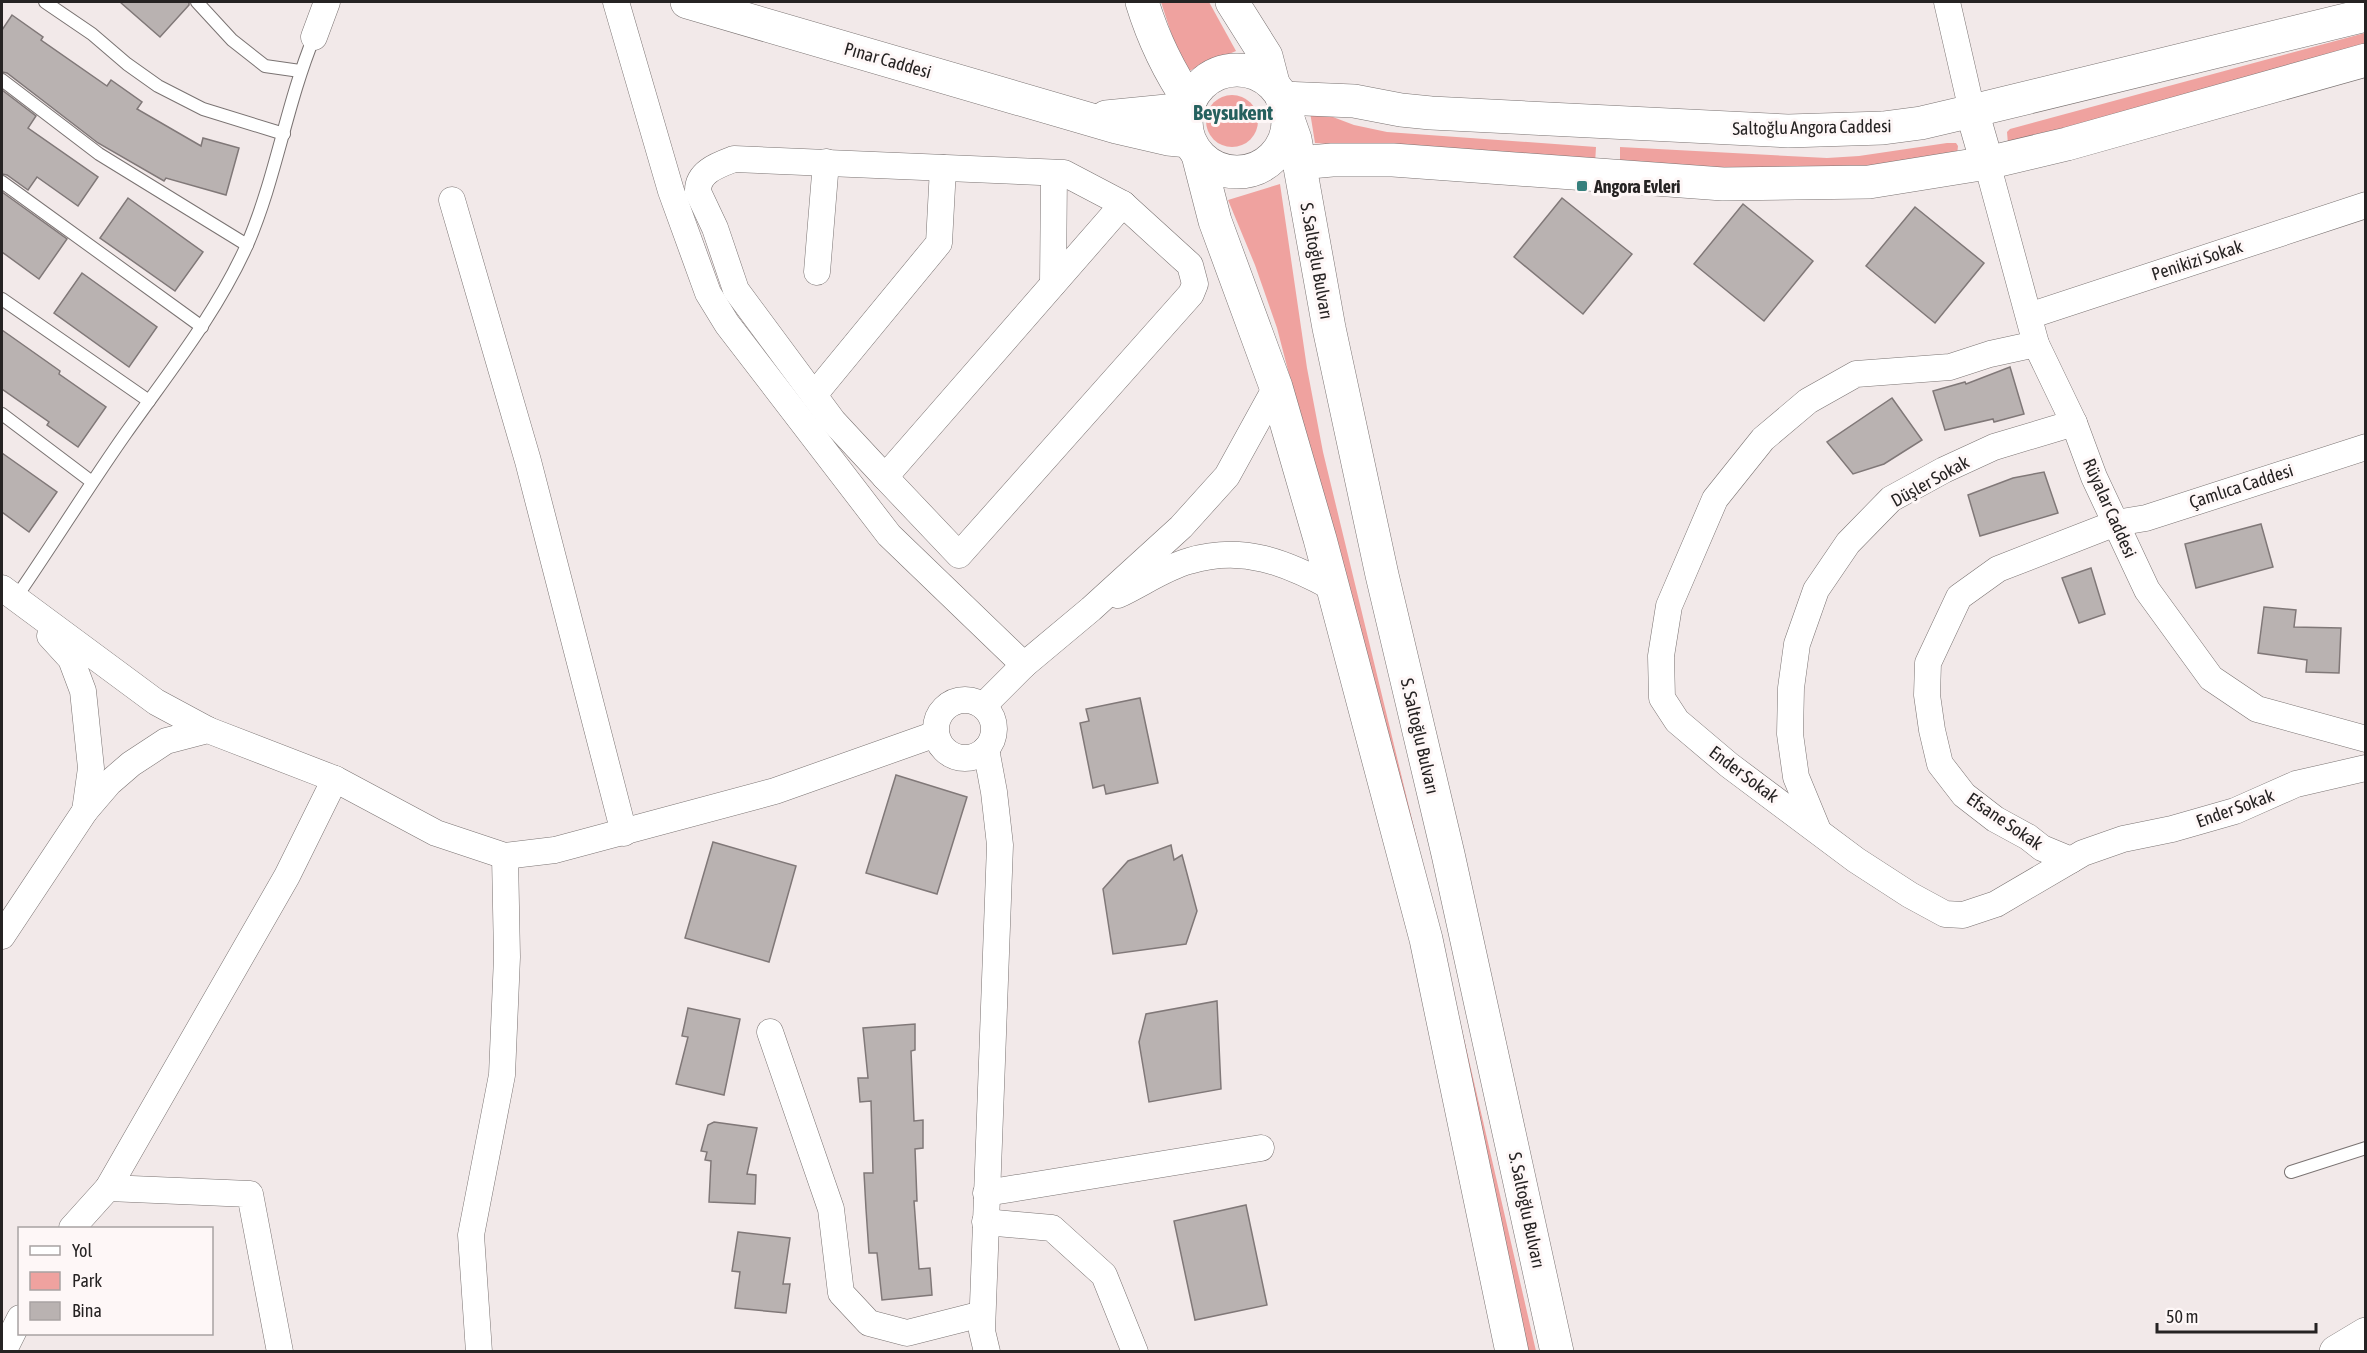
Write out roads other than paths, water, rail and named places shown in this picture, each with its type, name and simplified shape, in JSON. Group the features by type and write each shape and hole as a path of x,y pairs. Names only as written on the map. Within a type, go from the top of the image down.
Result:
{"main road":[{"name":"Pınar Caddesi","path":"687,2 1143,134 1191,127"},
{"path":"1142,2 1153,37 1173,78 1191,127 1210,166 1226,172 1253,171 1269,162 1281,149 1287,134 1281,100 1249,71 1225,71 1203,82 1191,127 1215,221 1276,387 1333,588 1426,939 1512,1352"},
{"name":"S. Saltoğlu Bulvarı","path":"1232,2 1266,56 1294,139 1329,328 1382,574 1448,854 1557,1352"},
{"name":"Saltoğlu Angora Caddesi","path":"1281,100 1354,101 1401,110 1776,131 1883,128 1921,123 2366,15"},
{"path":"1299,163 1332,160 1393,160 1723,184 1869,182 1987,163 2067,144 2366,60"},
{"path":"1972,111 1987,163"},
{"path":"2336,1352 2366,1334"}],"street":[{"path":"314,37 327,2"},
{"path":"616,2 671,191 708,293 749,356 889,534 1024,666"},
{"path":"1947,2 1972,111"},
{"path":"734,159 943,168 1064,173 1123,204 1190,265 1195,284 1191,294 959,555 832,421 736,290 714,228 698,192 698,187 708,171 734,159"},
{"path":"818,272 826,162"},
{"name":"Rüyalar Caddesi","path":"1987,163 2036,344 2074,423 2094,477 2147,590 2211,678 2257,709 2366,739"},
{"path":"813,395 939,243 943,168"},
{"path":"1053,284 1054,173"},
{"path":"671,191 698,187"},
{"path":"452,200 528,461 624,833"},
{"path":"885,477 1123,204"},
{"name":"Penikizi Sokak","path":"2029,316 2366,205"},
{"name":"Ender Sokak","path":"2036,344 1950,366 1856,374 1808,401 1763,439 1715,500 1669,606 1661,656 1662,698 1677,721 1729,765 1817,829 1856,861 1945,914 1963,915 1996,904 2084,853 2123,839 2172,829 2235,811 2296,784 2366,768"},
{"path":"983,706 1024,666 1181,527 1227,476 1276,387"},
{"name":"Düşler Sokak","path":"1817,829 1796,777 1791,734 1791,688 1797,644 1816,590 1848,543 1891,499 1944,470 1994,447 2074,423"},
{"name":"Çamlıca Caddesi","path":"2116,523 2146,518 2366,447"},
{"name":"Efsane Sokak","path":"2071,860 2042,848 2028,837 1995,819 1964,795 1940,764 1927,695 1928,663 1959,597 1998,569 2116,523"},
{"path":"1091,609 1187,561 1224,554 1261,557 1302,571 1333,588"},
{"path":"8,594 156,702 208,730 335,779 436,833 505,856 555,850 775,791 936,734"},
{"path":"8,594 71,659 83,691 91,768 85,811"},
{"path":"964,699 974,700 983,706 994,722 992,741 986,749 970,758 952,756 945,750 936,734 939,715 946,707 964,699"},
{"path":"2,936 85,811 109,783 131,764 166,741 208,730"},
{"path":"986,749 1000,845 982,1314 982,1331 987,1352"},
{"path":"73,1227 108,1188 287,876 335,779"},
{"path":"480,1352 471,1235 502,1075 507,957 505,856"},
{"path":"2,906 26,899"},
{"path":"770,1032 831,1209 841,1293 869,1323 908,1333 982,1314"},
{"path":"986,1193 1261,1148"},
{"path":"108,1188 250,1194 280,1352"},
{"path":"985,1222 1052,1228 1104,1275 1135,1352"},
{"path":"3,1352 18,1321"}],"lane":[{"path":"45,2 92,34 126,64 158,86 203,109 284,134"},
{"path":"197,2 231,40 266,66 300,70"},
{"path":"8,594 92,482 212,312 247,245 266,195 300,70 314,37"},
{"path":"2,80 99,154 247,245"},
{"path":"2,182 202,327"},
{"path":"2,299 149,401"},
{"path":"2,414 92,482"},
{"path":"2291,1172 2366,1148"}],"place":[{"name":"Angora Evleri","path":"1582,186"}],"district":[{"name":"Beysukent","path":"1233,112"}]}
